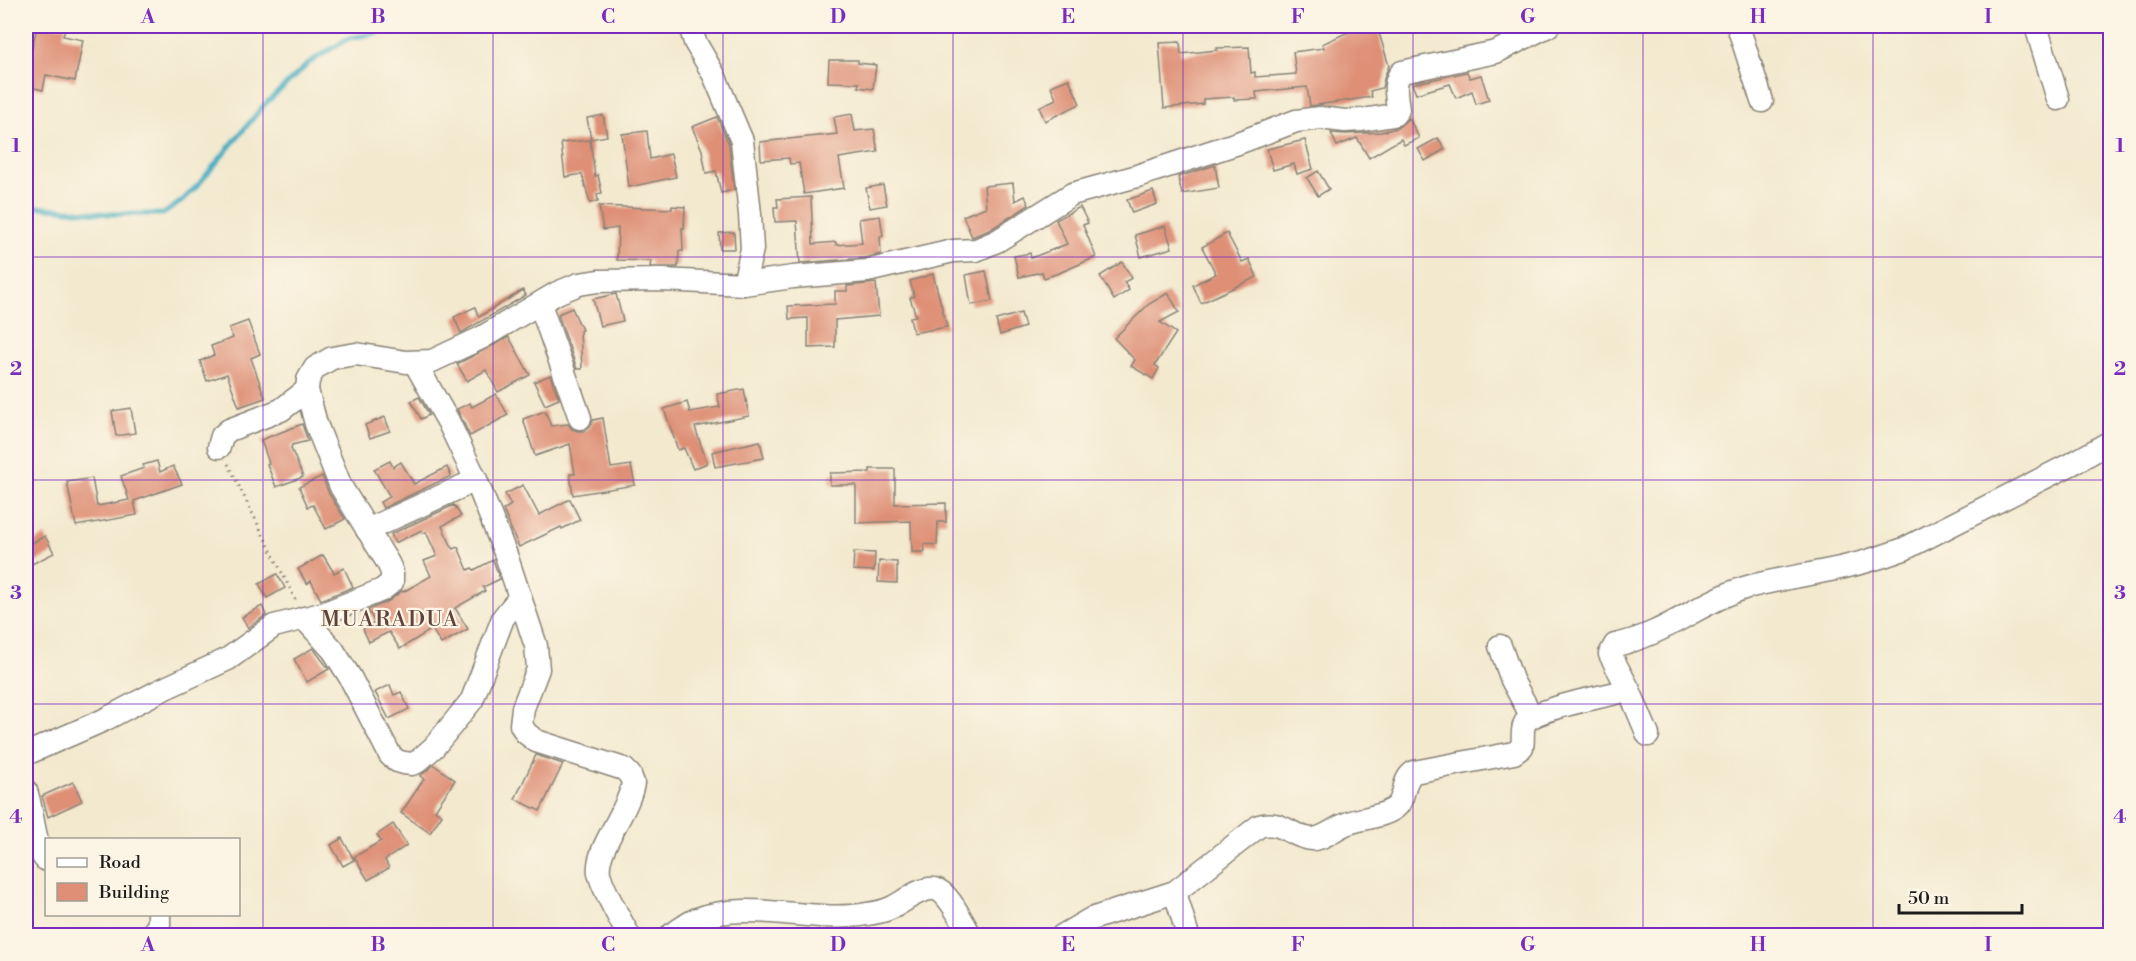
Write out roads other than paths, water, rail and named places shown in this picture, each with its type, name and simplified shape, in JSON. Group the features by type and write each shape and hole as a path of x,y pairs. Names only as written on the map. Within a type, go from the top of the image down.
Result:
{"street":[{"path":"690,26 695,42 714,75 742,141 752,249 744,284"},
{"path":"26,754 104,720 228,660 274,626 325,613 382,590 392,582 392,572 348,499 319,433 308,390 308,380 315,368 332,357 343,354 374,356 415,363 442,357 481,338 557,292 579,284 598,281 662,280 744,284 793,277 867,271 953,251 976,250 997,240 1072,194 1134,177 1238,143 1296,121 1320,118 1354,120 1394,115 1398,110 1396,85 1402,72 1496,52 1548,26"},
{"path":"1738,26 1762,101"},
{"path":"2036,26 2058,99"},
{"path":"540,304 580,418"},
{"path":"415,363 448,421 476,480 536,646 538,669 523,708 521,725 526,733 536,741 624,769 630,775 633,783 624,811 599,862 599,873 604,886 629,936"},
{"path":"219,447 222,436 229,430 281,410 308,390"},
{"path":"1648,735 1629,690 1610,654 1615,645 1648,636 1742,589 1833,570 1904,549 2077,462 2110,442"},
{"path":"367,530 476,480"},
{"path":"304,618 333,650 345,668 390,755 397,760 412,764 434,747 472,700 503,618 520,597"},
{"path":"1500,646 1512,680 1532,717"},
{"path":"1062,936 1090,919 1175,892 1259,826 1275,825 1310,839 1317,838 1345,824 1392,810 1401,802 1407,780 1414,772 1514,753 1522,747 1524,723 1532,717 1577,702 1629,690"},
{"path":"26,790 39,849 45,859"},
{"path":"670,936 694,920 723,913 746,911 835,917 868,914 893,907 929,889 938,889 945,895 971,936"},
{"path":"1175,892 1188,936"},
{"path":"150,936 159,925 159,916"}],"waterway":[{"path":"26,206 109,214 163,214 182,201 198,185 264,105 310,62 349,38 373,34 395,26"}],"district":[{"name":"MUARADUA","path":"390,619"}]}
